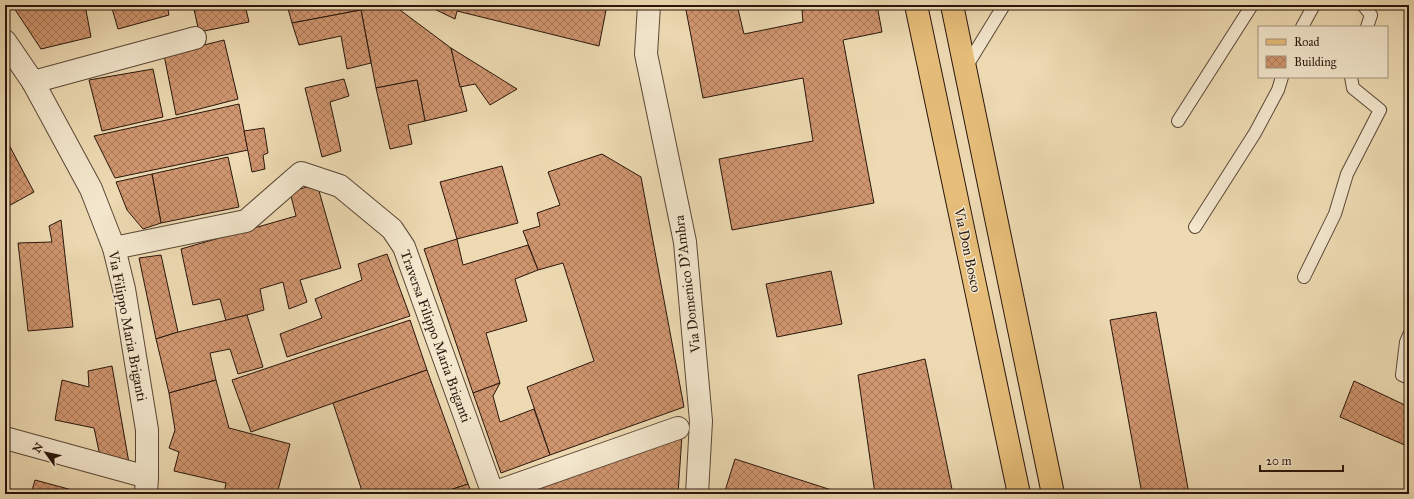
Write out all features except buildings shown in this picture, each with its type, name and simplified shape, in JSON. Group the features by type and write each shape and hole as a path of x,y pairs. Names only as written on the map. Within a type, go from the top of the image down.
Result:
{"main road":[{"name":"Via Don Bosco","path":"916,5 1019,494"},
{"path":"952,5 1053,494"}],"street":[{"name":"Via Domenico D'Ambra","path":"649,5 646,54 685,242 701,421 697,494"},
{"path":"33,82 195,38"},
{"name":"Via Filippo Maria Briganti","path":"5,41 33,82 91,189 114,248 124,289 147,430 146,486"},
{"name":"Traversa Filippo Maria Briganti","path":"114,248 246,221 301,173 340,186 392,229 404,247 493,494"},
{"path":"493,494 678,428"},
{"path":"5,438 146,486"}],"lane":[{"path":"965,68 1004,5"},
{"path":"1178,121 1252,5"},
{"path":"1303,26 1314,5"},
{"path":"1363,5 1371,15 1367,26"},
{"path":"1195,227 1255,132 1278,90 1282,78"},
{"path":"1304,277 1334,214 1347,174 1380,110 1353,88 1351,78"},
{"path":"1409,335 1406,342 1402,375 1409,378"}]}
